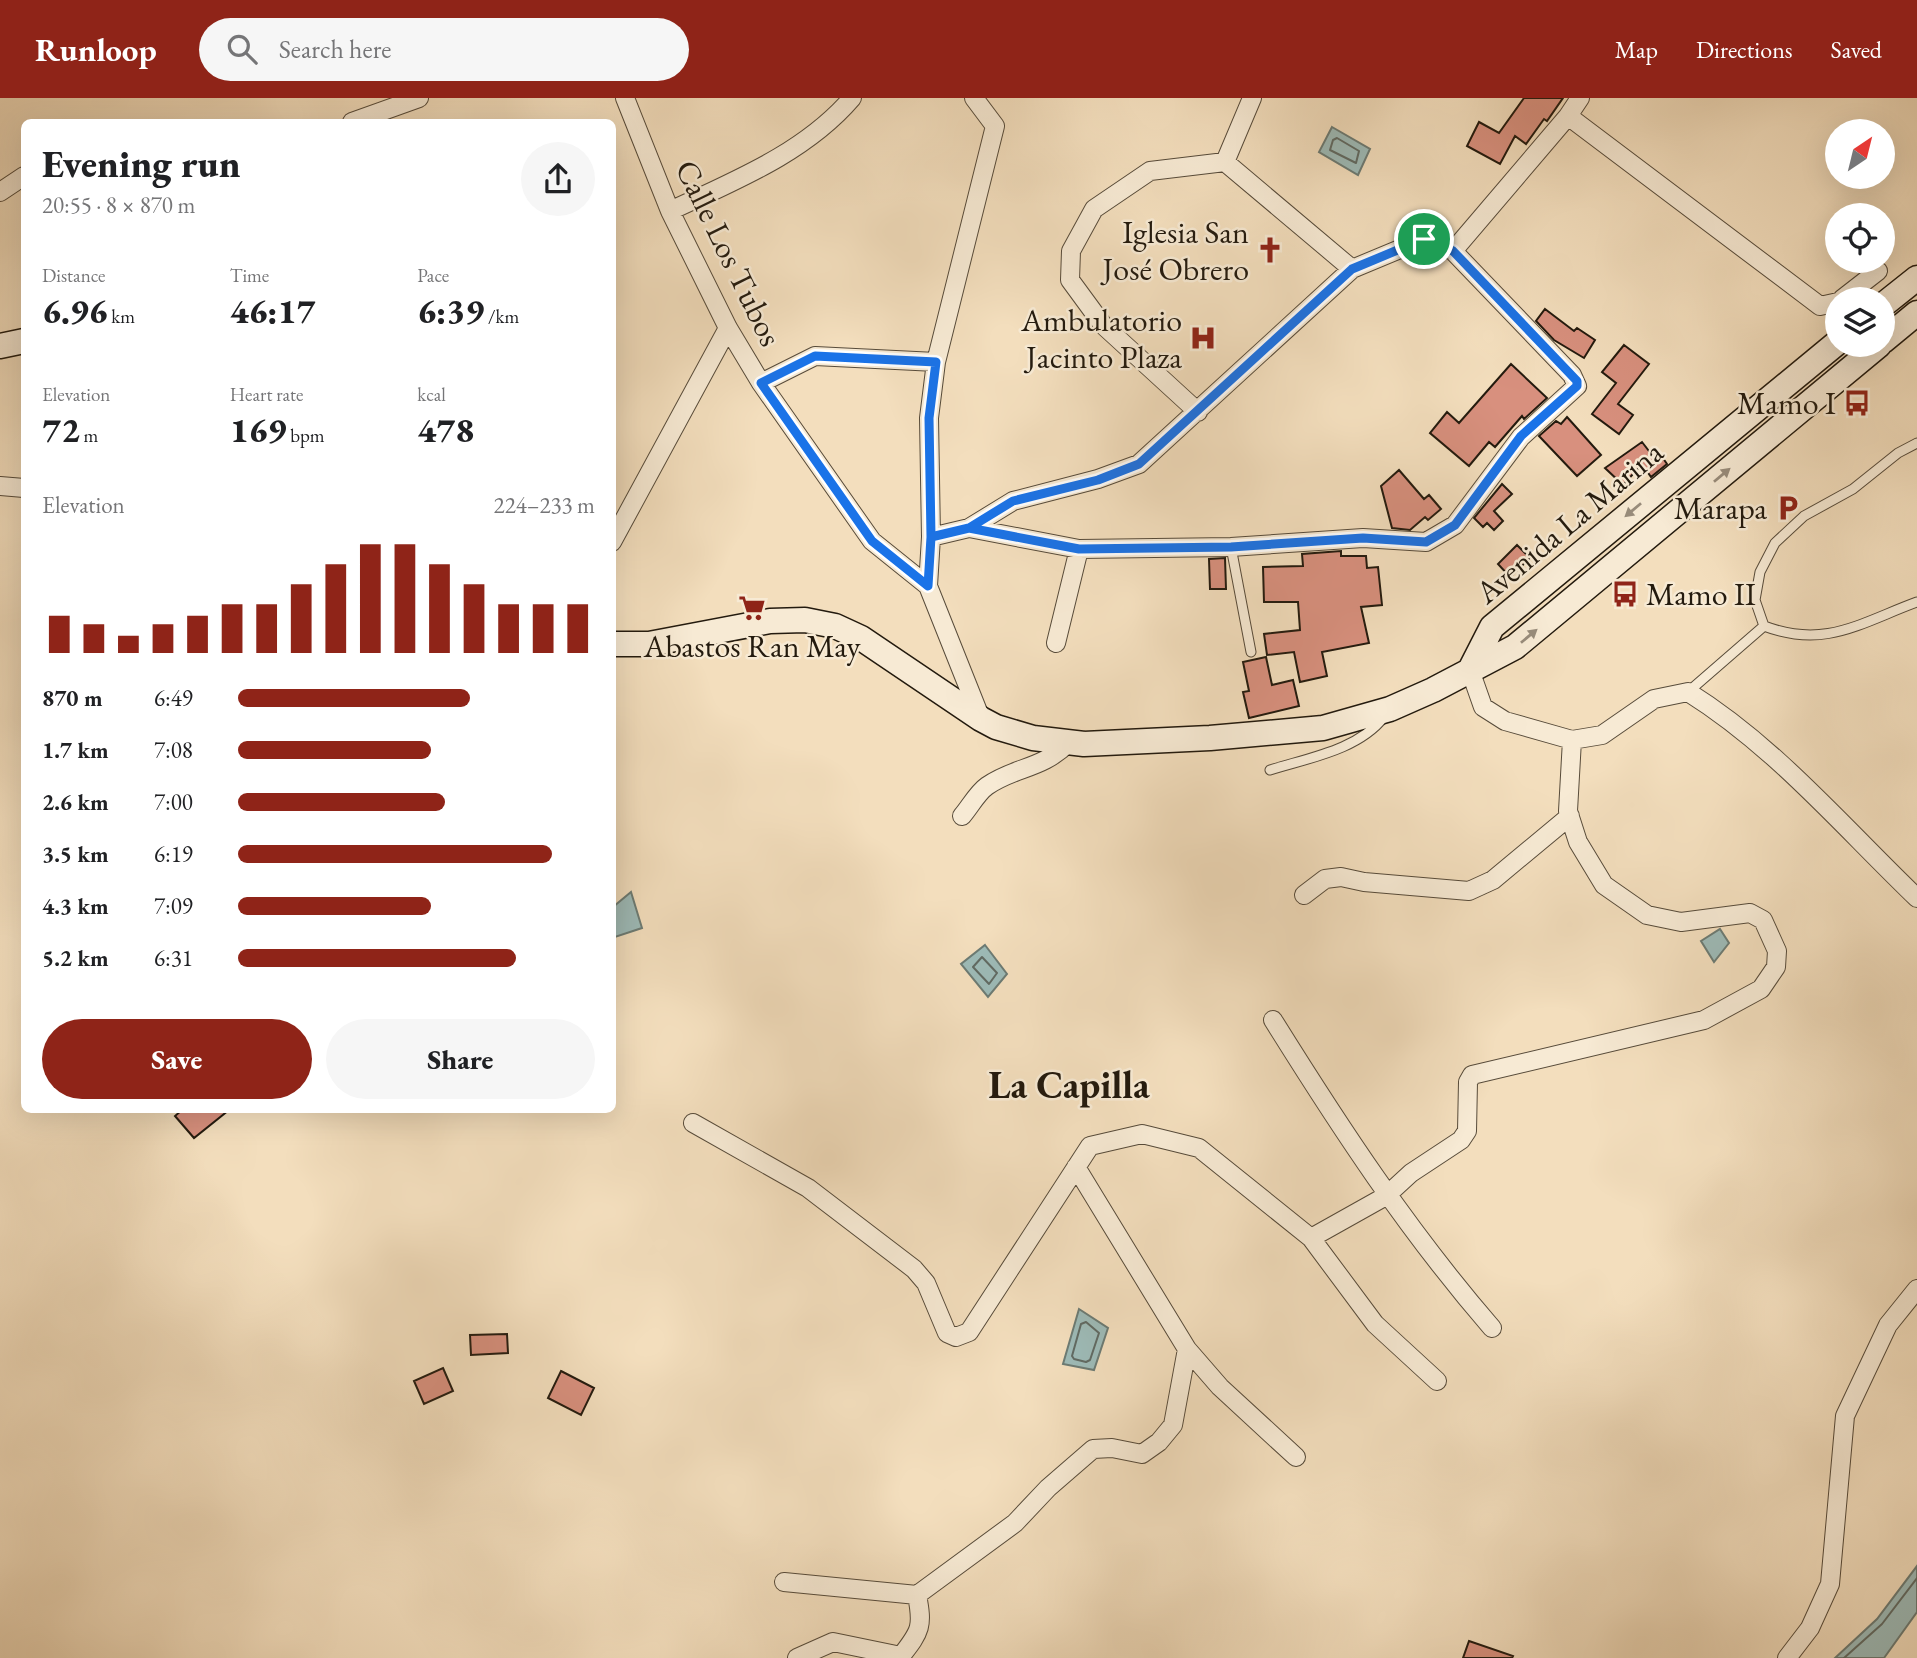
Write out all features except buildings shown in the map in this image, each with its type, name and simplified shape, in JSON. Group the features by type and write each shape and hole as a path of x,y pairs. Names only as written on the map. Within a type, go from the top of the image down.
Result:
{"main road":[{"path":"1895,296 1917,278"},
{"name":"Avenida La Marina","path":"1895,331 1917,313"},
{"path":"0,346 21,342"},
{"name":"Avenida La Marina","path":"1470,670 1492,627 1825,353"},
{"name":"Avenida La Marina","path":"1470,670 1515,647 1864,357"},
{"path":"616,644 649,644 770,621 805,620 835,626 861,638 996,727 1033,738 1084,744 1210,738 1323,728 1390,709 1470,670"}],"street":[{"path":"360,119 419,98"},
{"name":"Calle Los Tubos","path":"625,98 670,211 728,328 761,383 872,541 928,586"},
{"path":"670,211 763,167 835,117 852,98"},
{"path":"974,98 995,126 936,362 929,418 931,537 928,586 981,719"},
{"path":"1225,162 1252,98"},
{"path":"1453,251 1568,116 1580,98"},
{"path":"1568,116 1819,306 1825,305"},
{"path":"1198,412 1103,325 1070,279 1071,251 1094,209 1150,171 1225,162 1352,269"},
{"path":"0,191 21,178"},
{"path":"931,537 969,528 1013,501 1098,480 1139,464 1352,269 1424,239 1453,251 1577,381 1577,386 1521,436 1455,525 1426,542 1363,538 1231,547 1079,549 969,528"},
{"path":"1857,287 1875,273"},
{"path":"616,535 728,328"},
{"path":"761,383 815,356 936,362"},
{"path":"0,485 21,488"},
{"path":"1056,643 1079,549"},
{"path":"1470,670 1483,707 1505,721 1572,740 1602,734 1654,699 1688,692 1749,733 1777,758 1917,898"},
{"path":"1311,1238 1386,1196 1411,1173 1465,1136 1468,1082 1472,1075 1704,1020 1761,989 1776,967 1777,951 1763,920 1751,913 1681,922 1647,915 1604,885 1578,842 1570,816 1572,740"},
{"path":"962,817 984,788 1017,770 1055,757 1069,743"},
{"path":"1304,895 1325,879 1341,877 1364,882 1469,891 1493,880 1570,816"},
{"path":"1273,1020 1386,1196 1444,1273 1492,1328"},
{"path":"693,1123 808,1188 914,1269 926,1283 947,1333 956,1337 969,1332 1090,1146 1142,1134 1199,1148 1311,1238 1375,1324 1437,1381"},
{"path":"1076,1167 1187,1349 1220,1387 1296,1457"},
{"path":"1787,1658 1810,1628 1830,1584 1845,1416 1888,1325 1917,1289"},
{"path":"784,1582 916,1595 1015,1523 1048,1488 1093,1449 1112,1448 1142,1454 1159,1442 1173,1425 1187,1349"},
{"path":"797,1658 833,1642 901,1656 916,1636 922,1622 916,1595"}],"lane":[{"path":"1763,626 1755,600 1760,572 1775,543 1804,516 1853,489 1898,453 1917,443"},
{"path":"1231,547 1251,652"},
{"path":"1763,626 1785,634 1812,637 1841,632 1917,602"},
{"path":"1688,692 1763,626"},
{"path":"1270,769 1344,747 1376,727 1390,709"}],"water":[{"path":"1332,127 1370,149 1358,175 1319,152"},
{"path":"631,892 642,928 616,937 616,904"},
{"path":"1720,929 1729,943 1714,962 1701,941"},
{"path":"985,945 1007,974 988,997 961,964"},
{"path":"1079,1309 1108,1328 1094,1370 1063,1364"},
{"path":"1917,1566 1917,1612 1884,1658 1835,1658 1877,1619"}],"place":[{"name":"Iglesia San José Obrero","path":"1270,250"},
{"name":"Ambulatorio Jacinto Plaza","path":"1203,338"},
{"name":"Mamo I","path":"1857,403"},
{"name":"Marapa","path":"1788,508"},
{"name":"Mamo II","path":"1625,594"},
{"name":"Abastos Ran May","path":"752,608"}],"district":[{"name":"La Capilla","path":"1069,1084"}],"route":[{"path":"1424,239 1352,269 1139,464 1098,480 1013,501 969,528 931,537 928,586 872,541 761,383 815,356 936,362 929,418 931,537 969,528 1079,549 1231,547 1363,538 1426,542 1455,525 1521,436 1577,386 1577,381 1453,251 1424,239"}]}
